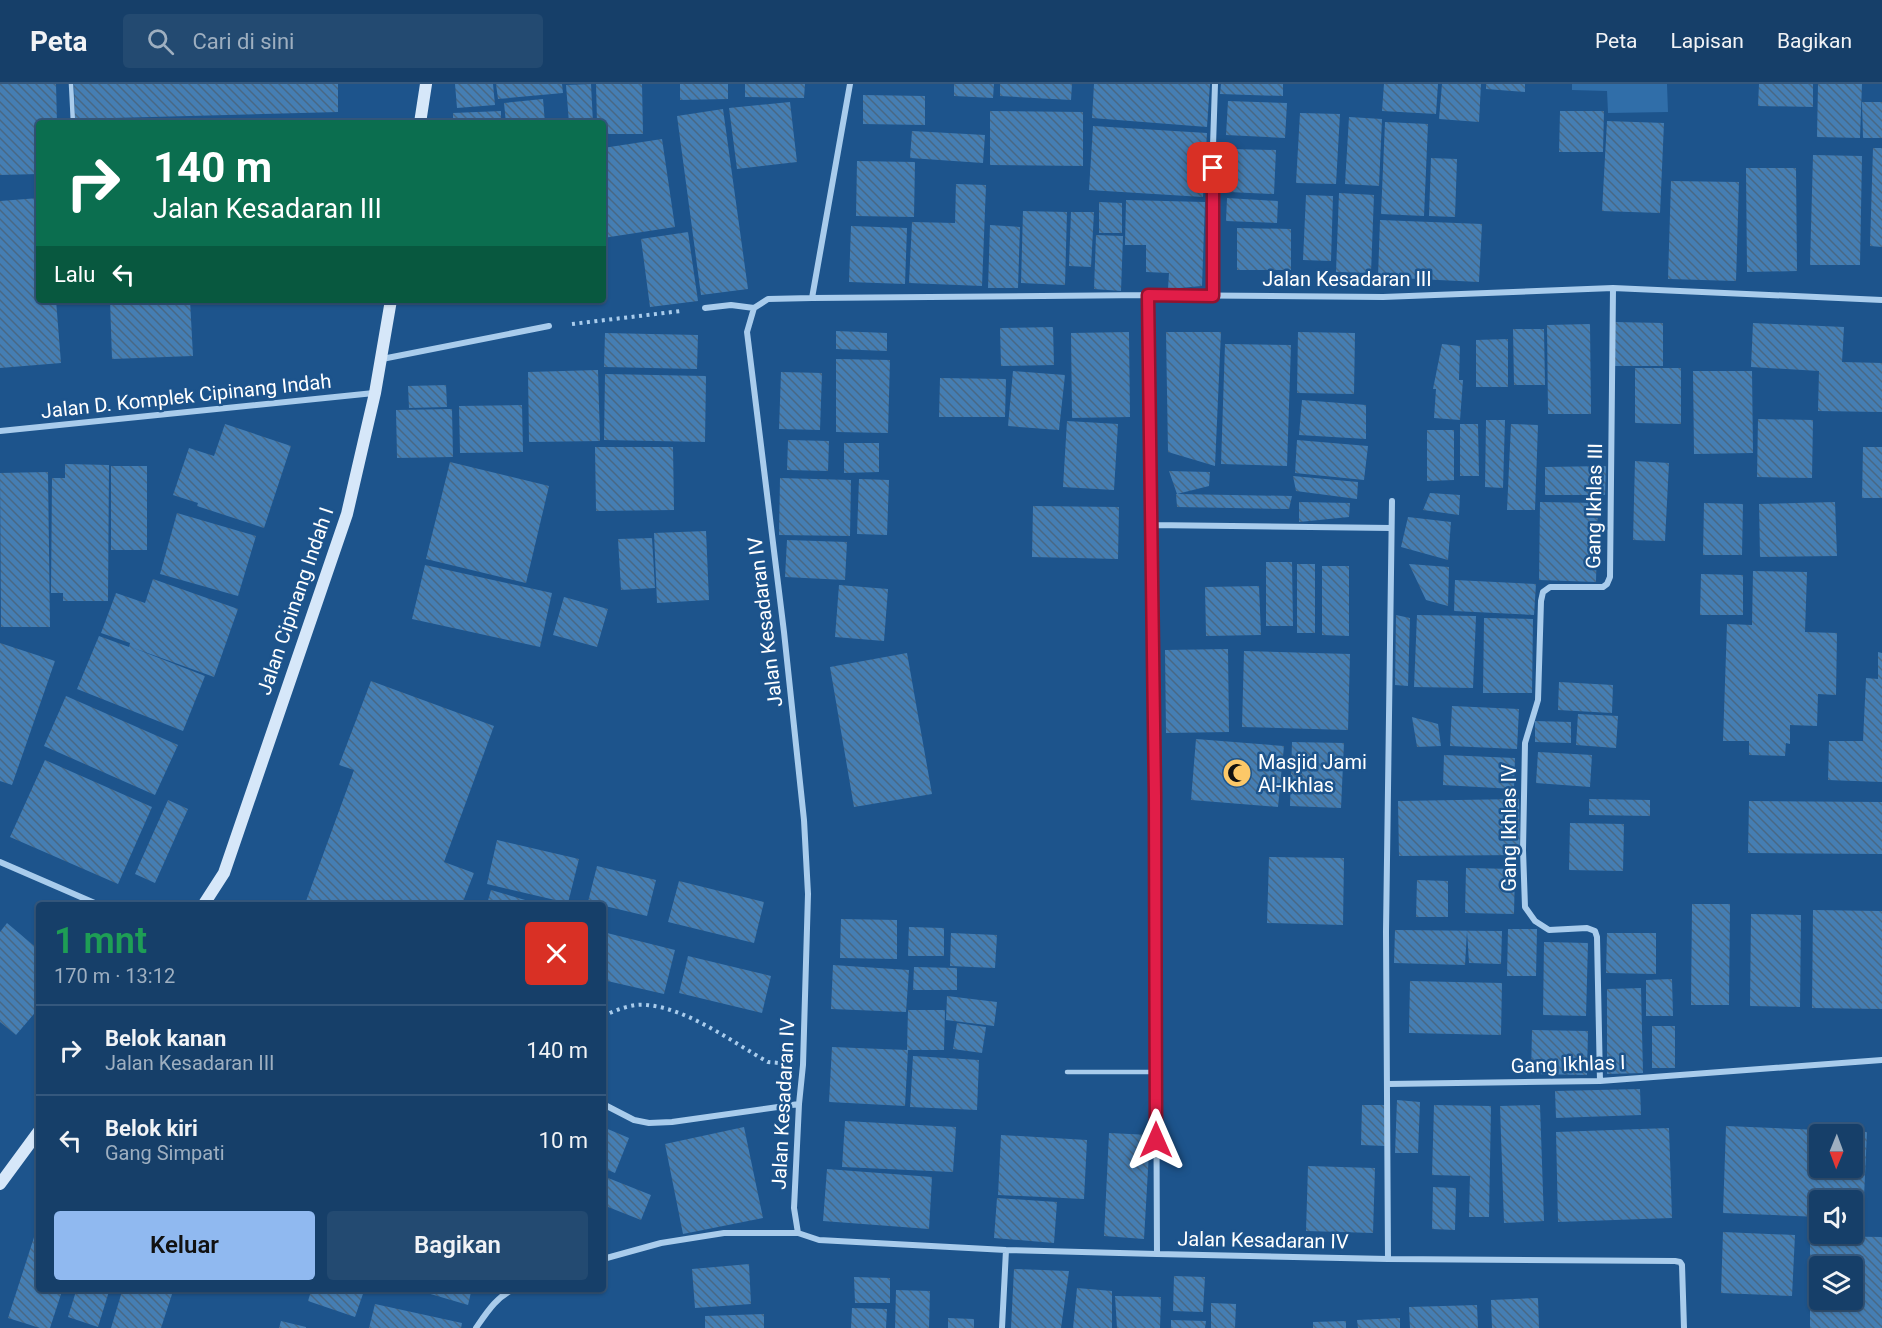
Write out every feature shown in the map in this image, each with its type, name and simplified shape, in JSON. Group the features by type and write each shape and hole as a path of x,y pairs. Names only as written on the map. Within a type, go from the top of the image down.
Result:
{"street":[{"path":"420,120 426,84"},
{"path":"705,308 732,305 754,308 768,299 812,298 850,84"},
{"path":"1213,296 1212,146 1215,84"},
{"name":"Jalan Kesadaran III","path":"812,298 1148,295 1383,297 1613,288 1882,300"},
{"name":"Gang Ikhlas III","path":"1538,700 1543,592 1550,587 1603,587 1610,577 1613,288"},
{"path":"1148,295 1155,795 1157,1254"},
{"name":"Jalan Cipinang Indah I","path":"205,902 224,873 346,514 375,393 391,303"},
{"name":"Jalan Kesadaran IV","path":"754,308 747,332 783,620 804,820 808,894 803,1065 794,1208 798,1233 819,1240 1006,1250 1388,1259 1680,1262 1682,1264 1684,1328"},
{"path":"382,359 549,326"},
{"name":"Jalan D. Komplek Cipinang Indah","path":"0,432 375,393"},
{"path":"1388,1259 1386,932 1392,501"},
{"path":"1150,525 1391,528"},
{"name":"Gang Ikhlas IV","path":"1538,700 1525,743 1523,850 1525,907 1535,921 1549,930 1587,928 1595,931 1600,1081"},
{"path":"0,862 92,902"},
{"name":"Gang Ikhlas I","path":"1388,1084 1600,1081 1882,1060"},
{"path":"606,1106 634,1120 649,1123 672,1122 799,1104"},
{"path":"0,1184 36,1135"},
{"path":"606,1258 661,1243 724,1233 798,1233"},
{"path":"1002,1328 1006,1250"},
{"path":"476,1328 491,1306 507,1292"}],"lane":[{"path":"71,84 73,120"},
{"path":"1067,1072 1156,1072"}],"path":[{"path":"549,326 705,308"},
{"path":"606,1014 616,1009 645,1004 659,1007 684,1015 768,1062 803,1065"}],"shaded area":[{"path":"1572,84 1667,84 1668,112 1608,113 1607,91 1572,90"}],"building":[{"path":"0,84 56,84 57,120 36,120 36,174 0,175"},
{"path":"74,84 338,84 338,112 75,119"},
{"path":"455,84 493,84 495,105 457,108"},
{"path":"496,84 562,84 563,93 498,99"},
{"path":"591,84 593,120 569,120 566,85"},
{"path":"596,84 642,84 643,134 606,134 606,120 597,120"},
{"path":"680,84 728,84 728,99 680,100"},
{"path":"745,84 805,84 804,98 745,97"},
{"path":"954,84 994,84 993,98 954,96"},
{"path":"1000,84 1072,84 1071,100 1000,96"},
{"path":"1094,84 1210,84 1207,127 1092,118"},
{"path":"1221,84 1283,84 1283,96 1220,94"},
{"path":"1384,84 1438,84 1436,114 1382,111"},
{"path":"1442,84 1481,84 1479,122 1439,119"},
{"path":"1486,84 1525,84 1525,92 1486,89"},
{"path":"1759,84 1813,84 1813,107 1758,106"},
{"path":"1818,84 1862,84 1860,138 1817,137"},
{"path":"863,95 925,96 925,125 863,124"},
{"path":"543,99 545,120 506,120 504,103"},
{"path":"1228,101 1287,103 1285,138 1226,135"},
{"path":"790,102 797,162 737,169 729,108"},
{"path":"1862,102 1882,102 1882,138 1863,138"},
{"path":"723,109 748,289 701,295 677,116"},
{"path":"501,111 501,120 453,120 453,113"},
{"path":"990,111 1083,112 1083,166 990,165"},
{"path":"1560,111 1604,111 1603,152 1559,152"},
{"path":"1300,113 1340,114 1336,184 1296,183"},
{"path":"1349,117 1382,119 1379,186 1345,184"},
{"path":"1607,121 1664,123 1660,213 1602,211"},
{"path":"1385,122 1428,124 1424,216 1381,214"},
{"path":"1093,126 1207,133 1203,197 1089,190"},
{"path":"912,131 985,135 983,163 910,158"},
{"path":"662,139 675,227 606,238 606,148"},
{"path":"1873,148 1882,148 1882,247 1870,246"},
{"path":"1230,149 1276,150 1274,194 1228,192"},
{"path":"1813,155 1862,156 1860,265 1810,265"},
{"path":"1431,158 1457,159 1455,217 1429,216"},
{"path":"857,161 915,162 914,217 856,216"},
{"path":"1746,168 1796,168 1797,271 1747,272"},
{"path":"1671,181 1739,182 1736,281 1668,279"},
{"path":"956,184 986,185 982,286 909,283 912,222 955,223"},
{"path":"1339,193 1374,195 1371,273 1336,272"},
{"path":"1306,195 1333,196 1331,261 1303,260"},
{"path":"36,198 36,303 56,303 61,363 0,368 0,201"},
{"path":"1227,198 1278,201 1277,223 1226,221"},
{"path":"1126,200 1205,202 1202,286 1168,289 1169,273 1146,272 1146,245 1125,245"},
{"path":"1099,202 1122,203 1122,233 1099,233"},
{"path":"1023,211 1067,212 1065,285 1021,283"},
{"path":"1071,212 1094,212 1091,267 1069,266"},
{"path":"1380,220 1482,224 1479,282 1378,277"},
{"path":"990,225 1020,227 1018,288 988,288"},
{"path":"851,226 907,228 905,284 849,282"},
{"path":"1237,228 1291,229 1291,270 1237,270"},
{"path":"688,232 698,301 650,307 641,239"},
{"path":"1096,235 1123,236 1121,291 1094,289"},
{"path":"110,303 190,303 193,356 112,359"},
{"path":"1614,322 1663,323 1663,366 1613,366"},
{"path":"1753,323 1844,327 1842,362 1882,363 1882,412 1818,411 1819,371 1751,367"},
{"path":"1590,324 1591,414 1548,414 1547,325"},
{"path":"1053,327 1054,365 1001,366 1000,328"},
{"path":"1513,329 1544,329 1545,385 1514,385"},
{"path":"836,331 887,333 887,351 836,349"},
{"path":"1129,332 1130,417 1072,418 1071,333"},
{"path":"1166,332 1221,332 1215,466 1168,452"},
{"path":"1298,332 1355,333 1354,394 1297,393"},
{"path":"605,333 698,335 697,369 604,367"},
{"path":"1508,339 1508,387 1476,387 1476,340"},
{"path":"1225,344 1291,345 1287,466 1221,464"},
{"path":"1442,344 1460,346 1459,380 1463,380 1460,420 1434,418 1436,389 1433,389"},
{"path":"836,359 890,360 888,433 836,432"},
{"path":"1635,368 1681,368 1681,424 1635,423"},
{"path":"598,370 600,441 529,442 528,372"},
{"path":"1013,371 1065,375 1059,430 1008,426"},
{"path":"1693,371 1752,371 1753,453 1694,454"},
{"path":"781,372 822,373 820,430 779,429"},
{"path":"605,374 706,376 705,442 604,440"},
{"path":"940,378 1006,379 1005,417 939,417"},
{"path":"446,385 447,407 409,408 408,386"},
{"path":"1302,400 1366,405 1366,439 1299,435"},
{"path":"522,405 523,452 460,453 459,406"},
{"path":"452,409 453,457 397,458 396,410"},
{"path":"1758,419 1813,420 1812,478 1757,477"},
{"path":"1486,420 1505,420 1503,488 1485,487"},
{"path":"1067,421 1118,424 1114,490 1063,487"},
{"path":"225,424 291,446 264,528 197,506 198,503 173,495 189,448 214,456"},
{"path":"1460,424 1478,424 1479,476 1460,476"},
{"path":"1511,424 1538,425 1535,510 1507,510"},
{"path":"1427,430 1454,430 1454,480 1427,481"},
{"path":"788,440 829,441 828,471 787,470"},
{"path":"1297,440 1368,446 1364,480 1295,473"},
{"path":"844,443 879,443 879,472 844,473"},
{"path":"595,447 673,447 674,510 596,511"},
{"path":"1863,447 1882,447 1882,498 1862,498"},
{"path":"1635,461 1669,463 1665,541 1633,540"},
{"path":"450,462 549,486 526,583 426,559"},
{"path":"65,464 109,465 108,601 63,601 63,593 51,593 52,478 65,478"},
{"path":"111,466 147,466 147,550 111,550"},
{"path":"1606,466 1605,495 1545,495 1545,467"},
{"path":"1169,471 1210,472 1209,486 1177,494"},
{"path":"48,472 50,627 1,627 0,473"},
{"path":"1293,476 1358,482 1357,499 1296,491"},
{"path":"780,478 851,480 850,536 779,535"},
{"path":"859,479 889,480 887,535 857,534"},
{"path":"1430,493 1460,495 1459,515 1423,510"},
{"path":"1176,494 1292,496 1289,509 1177,507"},
{"path":"1299,502 1350,503 1349,517 1299,522"},
{"path":"1540,502 1598,503 1596,582 1539,580"},
{"path":"1835,502 1837,556 1760,557 1759,504"},
{"path":"1704,503 1743,504 1742,555 1703,555"},
{"path":"1033,506 1119,507 1118,559 1032,557"},
{"path":"177,513 256,536 238,596 160,574"},
{"path":"1408,517 1451,522 1448,560 1401,547"},
{"path":"706,531 709,600 657,603 654,533"},
{"path":"652,538 655,588 621,590 618,539"},
{"path":"787,540 847,542 845,580 785,577"},
{"path":"1266,562 1292,562 1293,626 1266,626"},
{"path":"1297,564 1315,564 1315,633 1297,633"},
{"path":"1409,564 1449,567 1448,606 1426,600"},
{"path":"425,565 552,593 540,647 412,619"},
{"path":"1322,566 1349,566 1349,636 1322,635"},
{"path":"1753,571 1807,572 1805,632 1837,633 1836,695 1818,694 1817,726 1790,725 1790,744 1786,743 1785,756 1749,755 1749,741 1723,741 1727,624 1752,625"},
{"path":"1701,574 1743,575 1743,615 1700,615"},
{"path":"153,579 238,609 214,677 131,647 205,676 183,731 77,689 99,636 129,647 130,643 101,633 116,593 145,603"},
{"path":"1455,580 1536,584 1534,615 1454,611"},
{"path":"839,585 888,589 884,641 835,637"},
{"path":"1259,586 1261,635 1206,636 1205,587"},
{"path":"564,597 608,609 597,647 553,635"},
{"path":"1396,615 1410,618 1408,686 1395,685"},
{"path":"1417,615 1476,616 1473,688 1414,687"},
{"path":"1484,618 1533,619 1532,693 1483,693"},
{"path":"0,643 55,661 12,785 0,781"},
{"path":"1228,649 1229,732 1166,733 1165,650"},
{"path":"1244,651 1350,654 1348,730 1242,727"},
{"path":"1878,652 1882,653 1882,782 1828,780 1829,741 1863,741 1866,678 1878,679"},
{"path":"907,653 932,794 854,807 830,667"},
{"path":"371,681 494,726 444,862 474,873 463,902 306,902 354,770 339,765"},
{"path":"1559,682 1613,685 1612,713 1558,710"},
{"path":"66,696 178,745 155,795 44,746"},
{"path":"1452,706 1519,709 1517,749 1450,746"},
{"path":"1578,714 1618,716 1616,748 1576,745"},
{"path":"1412,717 1438,724 1441,746 1417,747"},
{"path":"1535,721 1571,722 1571,743 1535,742"},
{"name":"Masjid Jami Al-Ikhlas","path":"1196,739 1284,746 1278,807 1191,800"},
{"path":"1292,742 1344,743 1341,808 1290,806"},
{"path":"1538,752 1592,755 1590,787 1536,783"},
{"path":"1444,755 1515,758 1514,789 1443,785"},
{"path":"45,760 152,807 118,884 10,837"},
{"path":"1519,799 1520,855 1399,856 1398,801"},
{"path":"1589,799 1650,800 1650,816 1589,815"},
{"path":"168,800 188,809 155,883 135,874"},
{"path":"1749,801 1882,802 1882,854 1748,853"},
{"path":"1570,823 1624,824 1623,871 1569,870"},
{"path":"497,840 579,859 568,902 487,884"},
{"path":"1269,857 1344,858 1343,925 1267,923"},
{"path":"597,866 656,880 647,916 606,906 606,902 588,902"},
{"path":"1466,868 1515,869 1514,914 1465,913"},
{"path":"1417,880 1448,881 1448,917 1416,917"},
{"path":"679,881 764,902 754,943 668,922"},
{"path":"491,890 532,902 488,902"},
{"path":"1692,904 1730,904 1729,1005 1691,1005"},
{"path":"1813,910 1882,911 1882,1009 1812,1008"},
{"path":"1751,914 1801,915 1800,1007 1750,1006"},
{"path":"841,919 897,920 897,959 840,958"},
{"path":"7,923 36,947 36,1012 16,1035 0,1022 0,932"},
{"path":"909,927 944,928 944,956 908,956"},
{"path":"1508,929 1537,929 1536,976 1507,976"},
{"path":"1395,930 1502,931 1501,964 1469,963 1467,931 1465,965 1394,963"},
{"path":"606,933 675,950 664,994 606,981"},
{"path":"951,933 997,935 995,968 950,966"},
{"path":"1607,933 1656,933 1656,974 1606,973"},
{"path":"1544,942 1588,943 1586,1016 1543,1015"},
{"path":"688,956 771,976 762,1013 679,993"},
{"path":"833,965 909,970 906,1012 831,1009"},
{"path":"914,967 957,968 957,990 913,990"},
{"path":"1672,979 1673,1016 1646,1016 1646,980"},
{"path":"1410,981 1502,983 1501,1035 1409,1033"},
{"path":"1641,988 1643,1073 1607,1074 1607,989"},
{"path":"947,996 997,1002 994,1026 946,1020"},
{"path":"908,1010 945,1010 944,1050 907,1050"},
{"path":"957,1023 986,1027 982,1053 953,1049"},
{"path":"1652,1026 1675,1026 1675,1068 1652,1068"},
{"path":"1532,1030 1588,1031 1587,1075 1531,1074"},
{"path":"832,1047 908,1050 905,1106 829,1102"},
{"path":"913,1056 979,1060 977,1110 910,1107"},
{"path":"1640,1089 1641,1115 1556,1118 1555,1091"},
{"path":"1397,1100 1420,1102 1418,1153 1395,1153"},
{"path":"1362,1105 1387,1105 1385,1146 1361,1145"},
{"path":"1434,1105 1491,1106 1489,1217 1469,1217 1470,1176 1432,1175"},
{"path":"1540,1105 1544,1221 1504,1223 1500,1106"},
{"path":"845,1121 956,1127 953,1172 842,1167"},
{"path":"1726,1126 1809,1130 1809,1178 1863,1178 1863,1132 1867,1132 1863,1219 1863,1190 1809,1190 1809,1217 1723,1213"},
{"path":"744,1127 763,1218 683,1234 665,1144"},
{"path":"606,1128 629,1138 615,1173 606,1169"},
{"path":"1669,1128 1672,1218 1558,1222 1556,1132"},
{"path":"1109,1133 1150,1135 1144,1239 1104,1236"},
{"path":"1001,1135 1087,1140 1084,1199 998,1195"},
{"path":"1308,1166 1375,1168 1373,1233 1306,1231"},
{"path":"827,1169 932,1177 929,1229 823,1221"},
{"path":"606,1177 651,1195 641,1220 606,1206"},
{"path":"1433,1187 1456,1188 1455,1230 1432,1229"},
{"path":"997,1198 1057,1202 1054,1243 994,1238"},
{"path":"36,1231 36,1292 62,1292 50,1328 40,1328 8,1318"},
{"path":"1723,1232 1795,1235 1792,1296 1721,1293"},
{"path":"1863,1237 1882,1237 1882,1328 1810,1328 1810,1310 1863,1310 1863,1256 1810,1256 1810,1244 1863,1244"},
{"path":"749,1264 751,1304 695,1308 692,1269"},
{"path":"1014,1269 1069,1271 1061,1328 1011,1328"},
{"path":"1174,1276 1205,1277 1203,1312 1173,1311"},
{"path":"854,1277 890,1278 890,1303 855,1303"},
{"path":"1077,1288 1112,1291 1112,1328 1073,1328"},
{"path":"896,1290 930,1291 929,1328 895,1328"},
{"path":"76,1292 109,1292 98,1327 68,1317"},
{"path":"122,1292 173,1292 161,1328 111,1328"},
{"path":"311,1292 364,1292 355,1317 308,1301"},
{"path":"424,1292 471,1292 468,1305"},
{"path":"1115,1296 1161,1297 1160,1328 1117,1328"},
{"path":"1538,1298 1539,1328 1492,1328 1491,1300"},
{"path":"1211,1303 1236,1304 1235,1328 1211,1328"},
{"path":"375,1304 462,1323 461,1328 369,1328"},
{"path":"1477,1305 1478,1328 1410,1328 1409,1307"},
{"path":"852,1308 887,1309 886,1328 851,1328"},
{"path":"764,1314 764,1328 705,1328 705,1316"},
{"path":"948,1318 974,1319 974,1328 948,1328"},
{"path":"1400,1318 1400,1328 1358,1328 1357,1320"},
{"path":"1171,1320 1206,1321 1205,1328 1171,1328"},
{"path":"281,1321 306,1327 306,1328 279,1328"},
{"path":"1346,1321 1346,1328 1313,1328 1313,1322"}],"place":[{"name":"Masjid Jami Al-Ikhlas","path":"1237,773"}],"route":[{"path":"1156,1140 1155,795 1148,295 1213,296 1213,168"}]}
